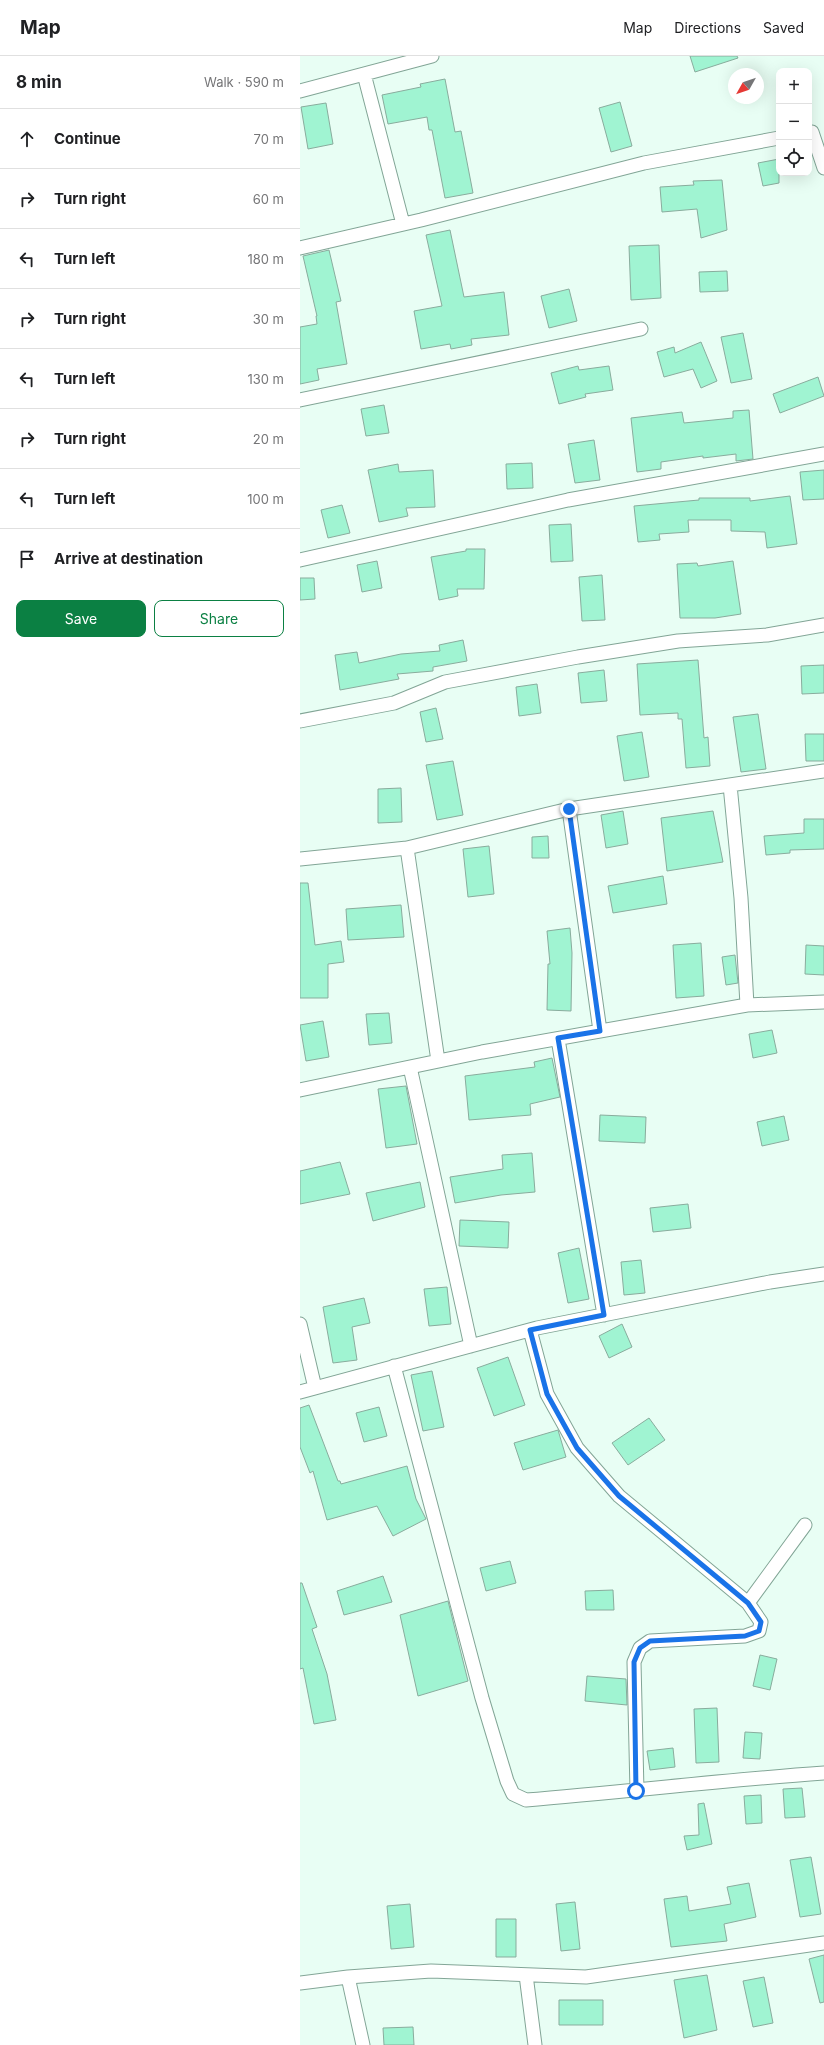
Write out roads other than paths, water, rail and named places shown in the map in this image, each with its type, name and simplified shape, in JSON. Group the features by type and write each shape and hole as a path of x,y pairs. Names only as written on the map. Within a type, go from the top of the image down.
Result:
{"street":[{"path":"300,91 432,56"},
{"path":"364,74 404,224"},
{"path":"815,132 824,168"},
{"path":"300,248 404,224 644,163 776,139"},
{"path":"300,400 641,329"},
{"path":"300,560 568,500 824,454"},
{"path":"300,721 394,703 444,682 578,657 678,641 767,635 824,625"},
{"path":"300,859 407,848 569,809 824,771"},
{"path":"730,785 741,898 747,1006"},
{"path":"569,809 600,1031"},
{"path":"407,848 438,1061"},
{"path":"300,1090 558,1038 747,1006 824,1002"},
{"path":"558,1038 604,1315"},
{"path":"410,1067 471,1346"},
{"path":"300,1392 530,1330 770,1282 824,1274"},
{"path":"300,1324 314,1388"},
{"path":"530,1330 547,1394 577,1448 619,1496 748,1603 761,1622 759,1631 745,1636 650,1641 640,1648 634,1662 636,1791"},
{"path":"394,1366 482,1698 507,1781 513,1794 526,1800 636,1791 743,1779 824,1773"},
{"path":"748,1603 805,1525"},
{"path":"300,1984 348,1977 431,1971 586,1977 824,1943"},
{"path":"526,1975 535,2045"},
{"path":"348,1977 363,2045"}]}
